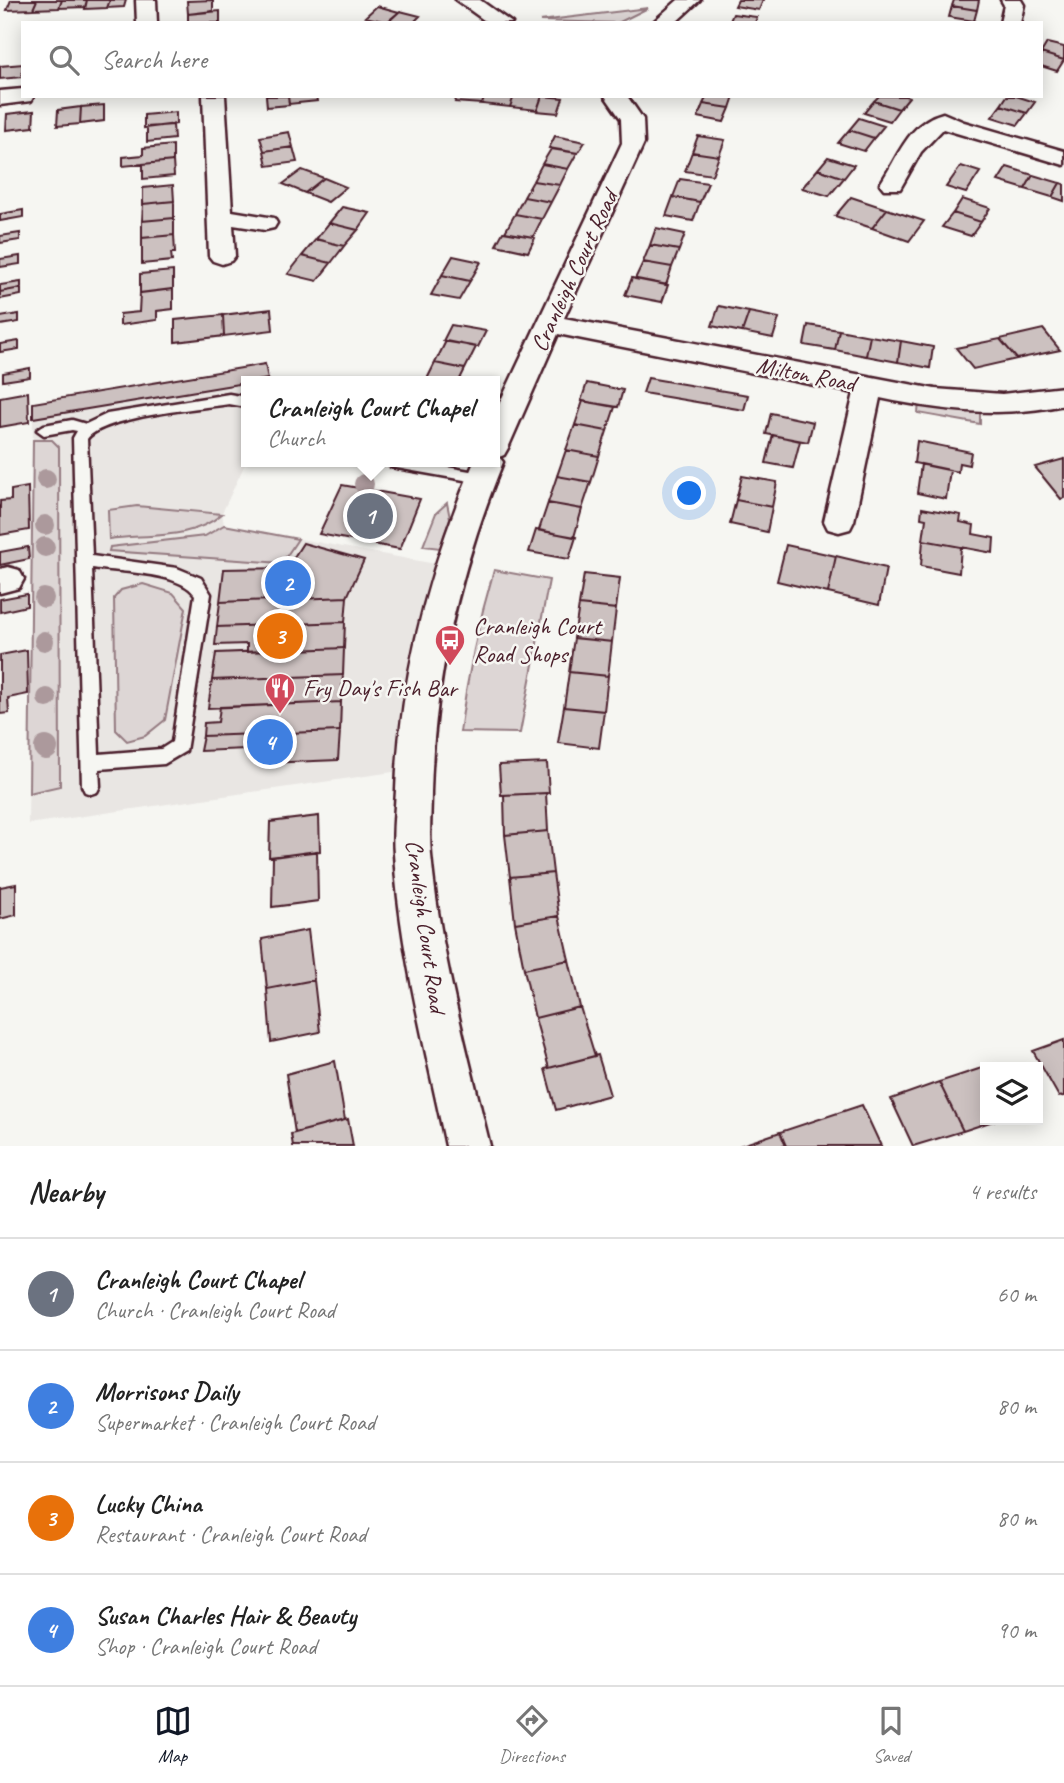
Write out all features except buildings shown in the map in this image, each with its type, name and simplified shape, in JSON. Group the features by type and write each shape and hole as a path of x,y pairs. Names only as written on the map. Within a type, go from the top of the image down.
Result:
{"street":[{"path":"146,0 147,21"},
{"path":"466,0 490,21"},
{"path":"665,21 691,0"},
{"path":"1010,21 1014,5 1011,0"},
{"path":"0,98 21,96"},
{"path":"214,98 222,256"},
{"name":"Cranleigh Court Road","path":"500,436 633,143 632,119 617,98"},
{"path":"943,120 942,113 953,98"},
{"path":"943,120 956,127 1064,158"},
{"path":"892,184 902,172 905,159 931,126 943,120"},
{"path":"220,216 265,223"},
{"name":"Milton Road","path":"549,324 869,386 985,405 1023,405 1064,397"},
{"path":"839,520 869,386"},
{"name":"Cranleigh Court Road","path":"468,1146 436,1006 412,858 413,771 423,670 452,563 487,467"}],"lane":[{"path":"91,786 80,438 87,429 107,419 229,399 241,401"},
{"path":"44,430 72,425 87,429"},
{"path":"84,562 177,574 195,582 203,594 180,746 164,756 90,762"}],"shaded area":[{"path":"648,8 622,21 540,21"},
{"path":"241,383 241,467 244,467 222,513 224,525 468,570 442,679 435,766 28,824 33,418"},
{"path":"919,403 980,413 980,424 918,413"},
{"path":"33,440 52,440 59,447 60,786 29,793"},
{"path":"447,503 450,518 440,548 423,546 436,513"},
{"path":"137,506 222,514 197,528 183,532 109,539 108,510"},
{"path":"224,525 298,539 282,563 109,551 110,547 205,536"},
{"path":"494,570 549,580 520,733 460,732 474,651"},
{"path":"143,584 173,593 186,608 165,720 145,736 127,741 116,730 114,598 121,590"}],"place":[{"name":"Cranleigh Court Chapel","path":"370,516"},
{"name":"Morrisons Daily","path":"288,583"},
{"name":"Lucky China","path":"280,636"},
{"name":"Cranleigh Court Road Shops","path":"450,667"},
{"name":"Fry Day's Fish Bar","path":"280,715"},
{"name":"Susan Charles Hair & Beauty","path":"270,742"}]}
